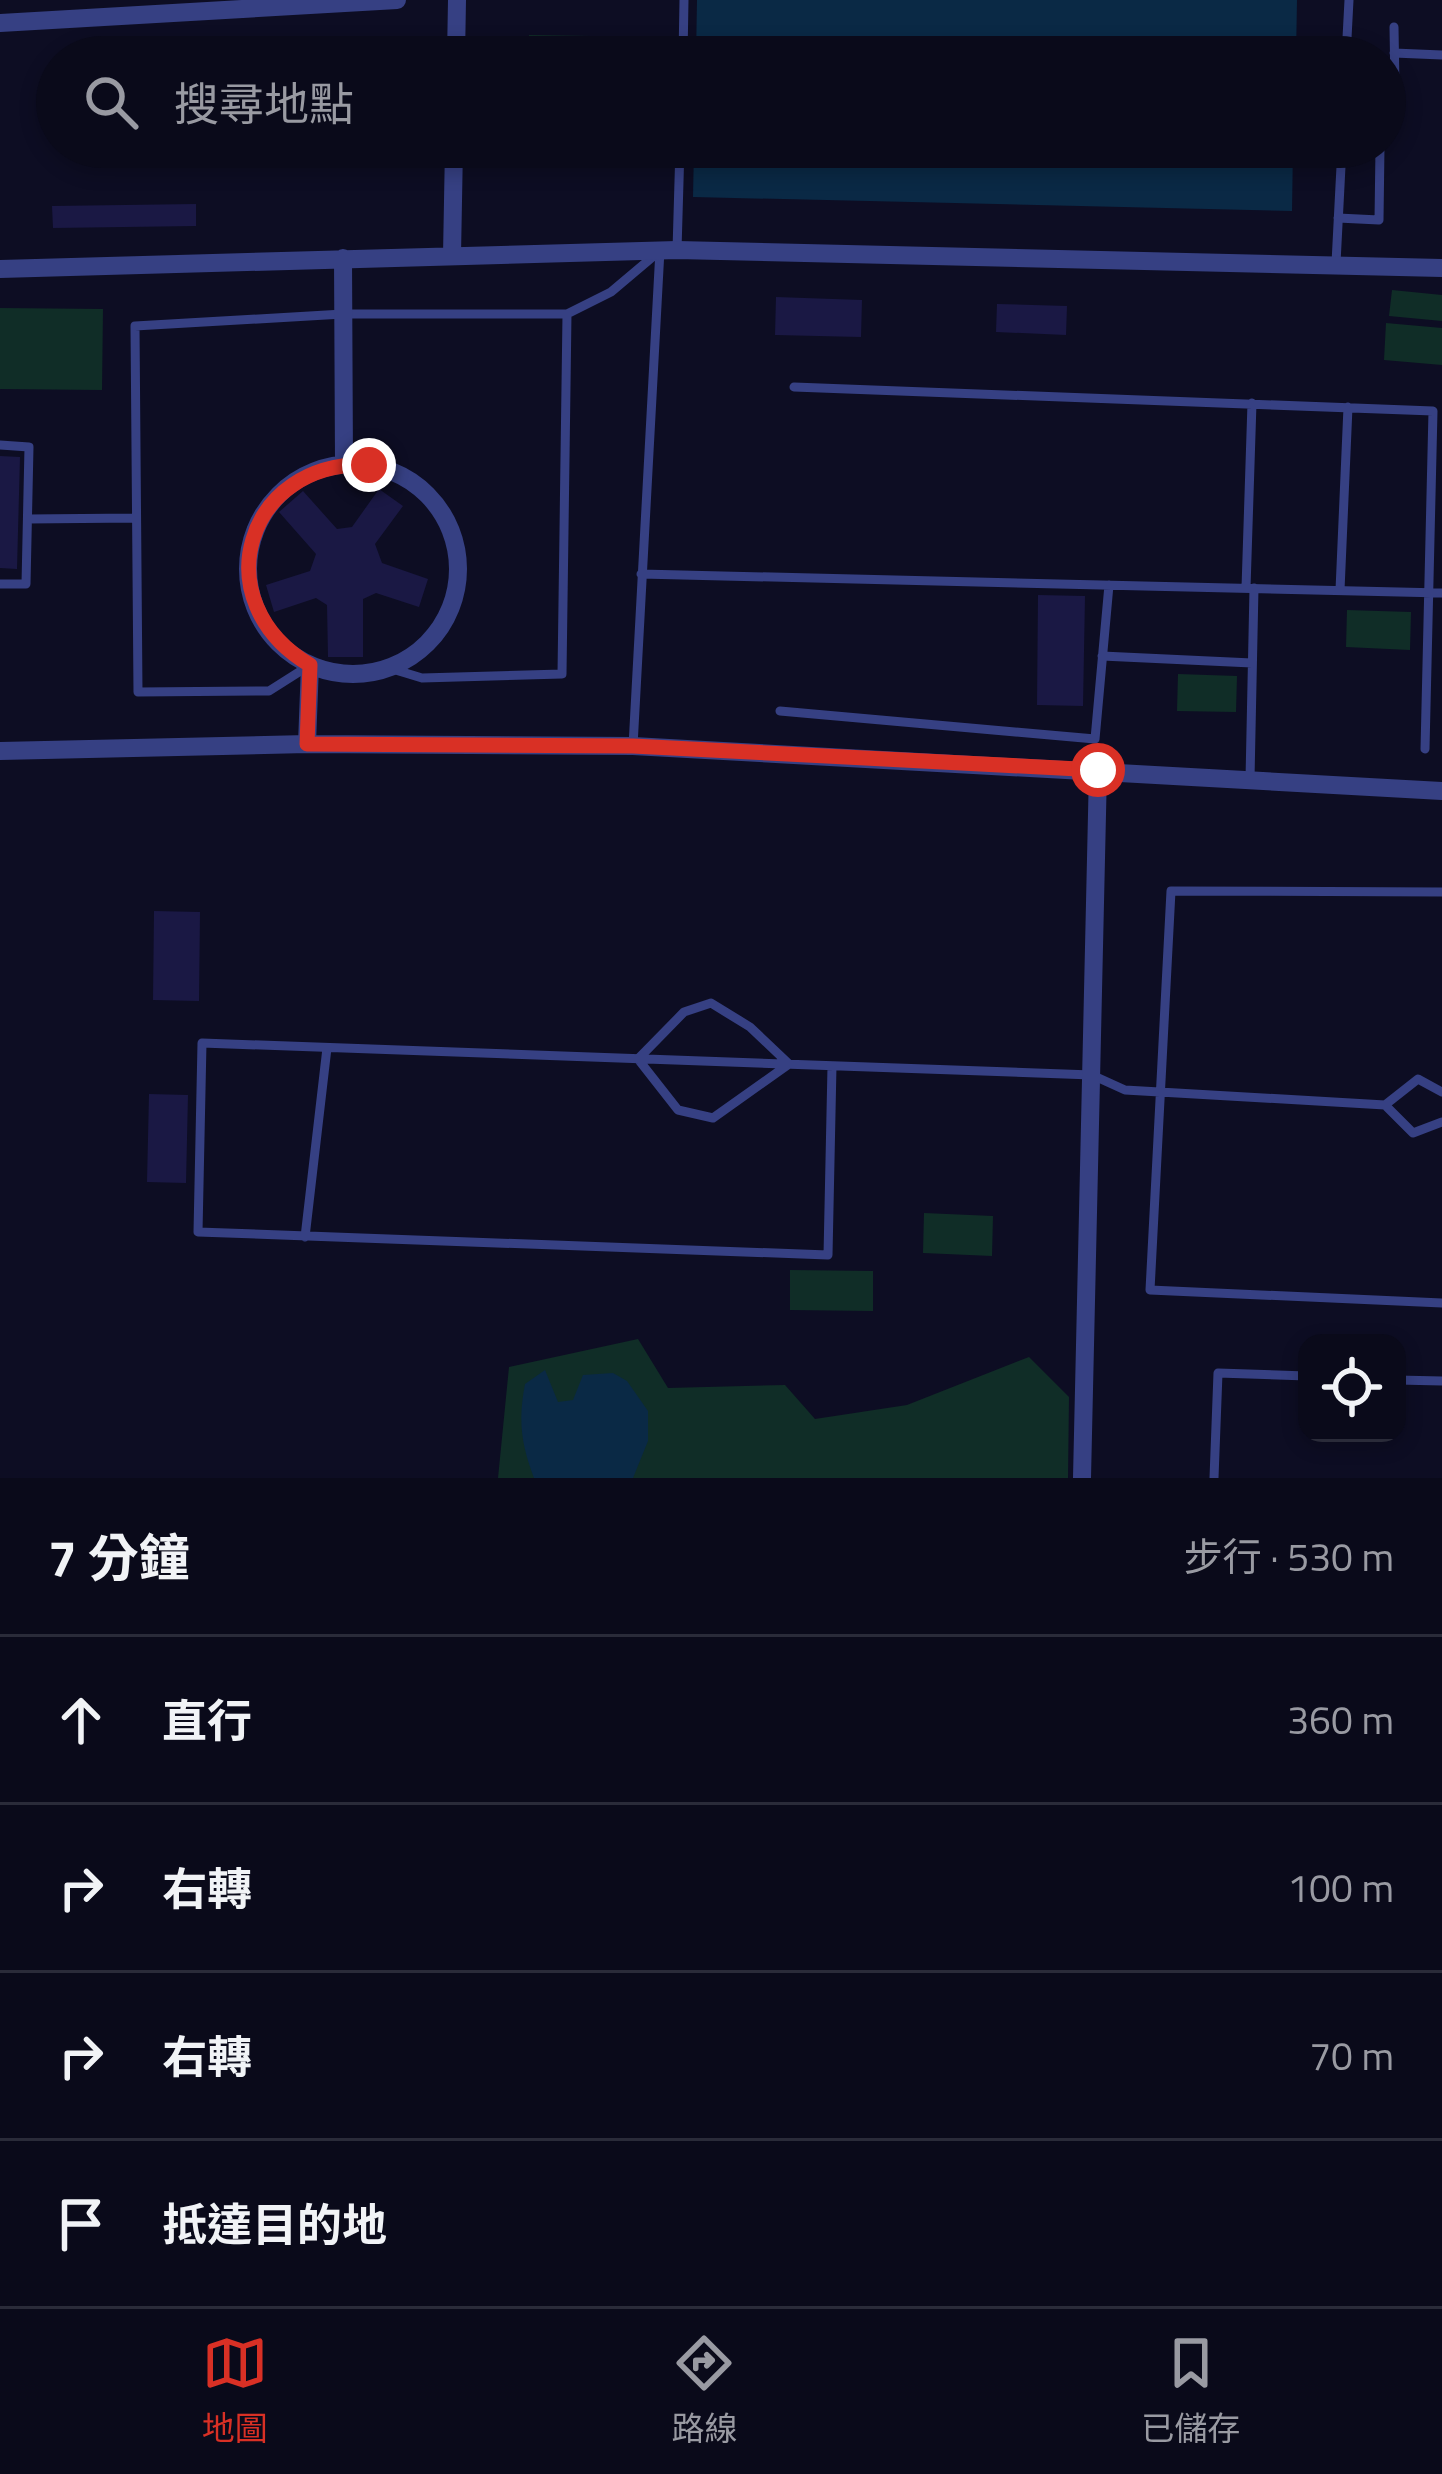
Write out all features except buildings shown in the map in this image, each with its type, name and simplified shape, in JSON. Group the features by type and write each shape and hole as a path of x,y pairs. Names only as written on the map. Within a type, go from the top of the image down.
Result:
{"street":[{"path":"0,23 397,0"},
{"path":"456,36 457,0"},
{"path":"452,255 454,168"},
{"path":"0,268 668,250 1442,268"},
{"path":"343,258 344,464"},
{"path":"344,464 382,468 415,484 441,512 456,546 455,596 446,620 412,657 363,674 336,673 292,654 263,623 249,583 249,562 260,521 286,488 323,468 344,464"},
{"path":"307,744 310,665"},
{"path":"0,751 307,744 633,746 1442,791"},
{"path":"1082,1478 1098,770"}],"lane":[{"path":"683,36 684,0"},
{"path":"1347,36 1349,0"},
{"path":"1394,27 1394,36"},
{"path":"1406,54 1442,55"},
{"path":"633,746 641,574 678,168"},
{"path":"1336,263 1341,168"},
{"path":"1338,218 1379,220 1380,168"},
{"path":"310,665 269,692 138,692 135,326 343,314 567,314 611,292 668,250"},
{"path":"389,668 422,679 562,674 567,314"},
{"path":"794,387 1433,410 1425,749"},
{"path":"1250,779 1252,403"},
{"path":"1340,590 1348,407"},
{"path":"0,445 29,447 26,584 0,584"},
{"path":"28,519 136,518"},
{"path":"641,574 1442,593"},
{"path":"780,711 1095,740 1108,585"},
{"path":"1102,656 1252,663"},
{"path":"1442,892 1171,891 1150,1290 1442,1304"},
{"path":"638,1059 684,1012 711,1003 750,1027 789,1064"},
{"path":"832,1066 828,1256 198,1232 202,1043 1092,1075 1125,1090 1385,1105 1413,1133 1442,1122"},
{"path":"304,1237 327,1048"},
{"path":"638,1059 678,1110 713,1118 789,1064"},
{"path":"1385,1105 1418,1079 1442,1092"},
{"path":"1214,1478 1217,1373 1298,1376"},
{"path":"1406,1380 1442,1381"}],"green space":[{"path":"1392,290 1442,295 1442,321 1389,316"},
{"path":"0,308 103,309 102,390 0,389"},
{"path":"1386,323 1442,328 1442,365 1384,360"},
{"path":"1347,610 1411,612 1410,650 1346,647"},
{"path":"1178,674 1237,676 1236,712 1177,711"},
{"path":"924,1213 993,1216 992,1256 923,1253"},
{"path":"790,1270 873,1271 873,1311 790,1310"},
{"path":"638,1339 668,1388 785,1385 815,1419 907,1405 1029,1357 1069,1397 1068,1478 498,1478 509,1367"}],"water":[{"path":"697,0 1297,0 1296,36 696,36"},
{"path":"694,168 1293,168 1292,211 693,197"},
{"path":"545,1370 558,1402 573,1400 583,1375 613,1373 627,1381 648,1411 648,1441 633,1478 534,1478 522,1432 523,1397 525,1384"}],"route":[{"path":"369,465 344,464 304,476 272,503 252,541 249,583 254,604 276,640 310,665 307,744 633,746 1098,770"}]}
